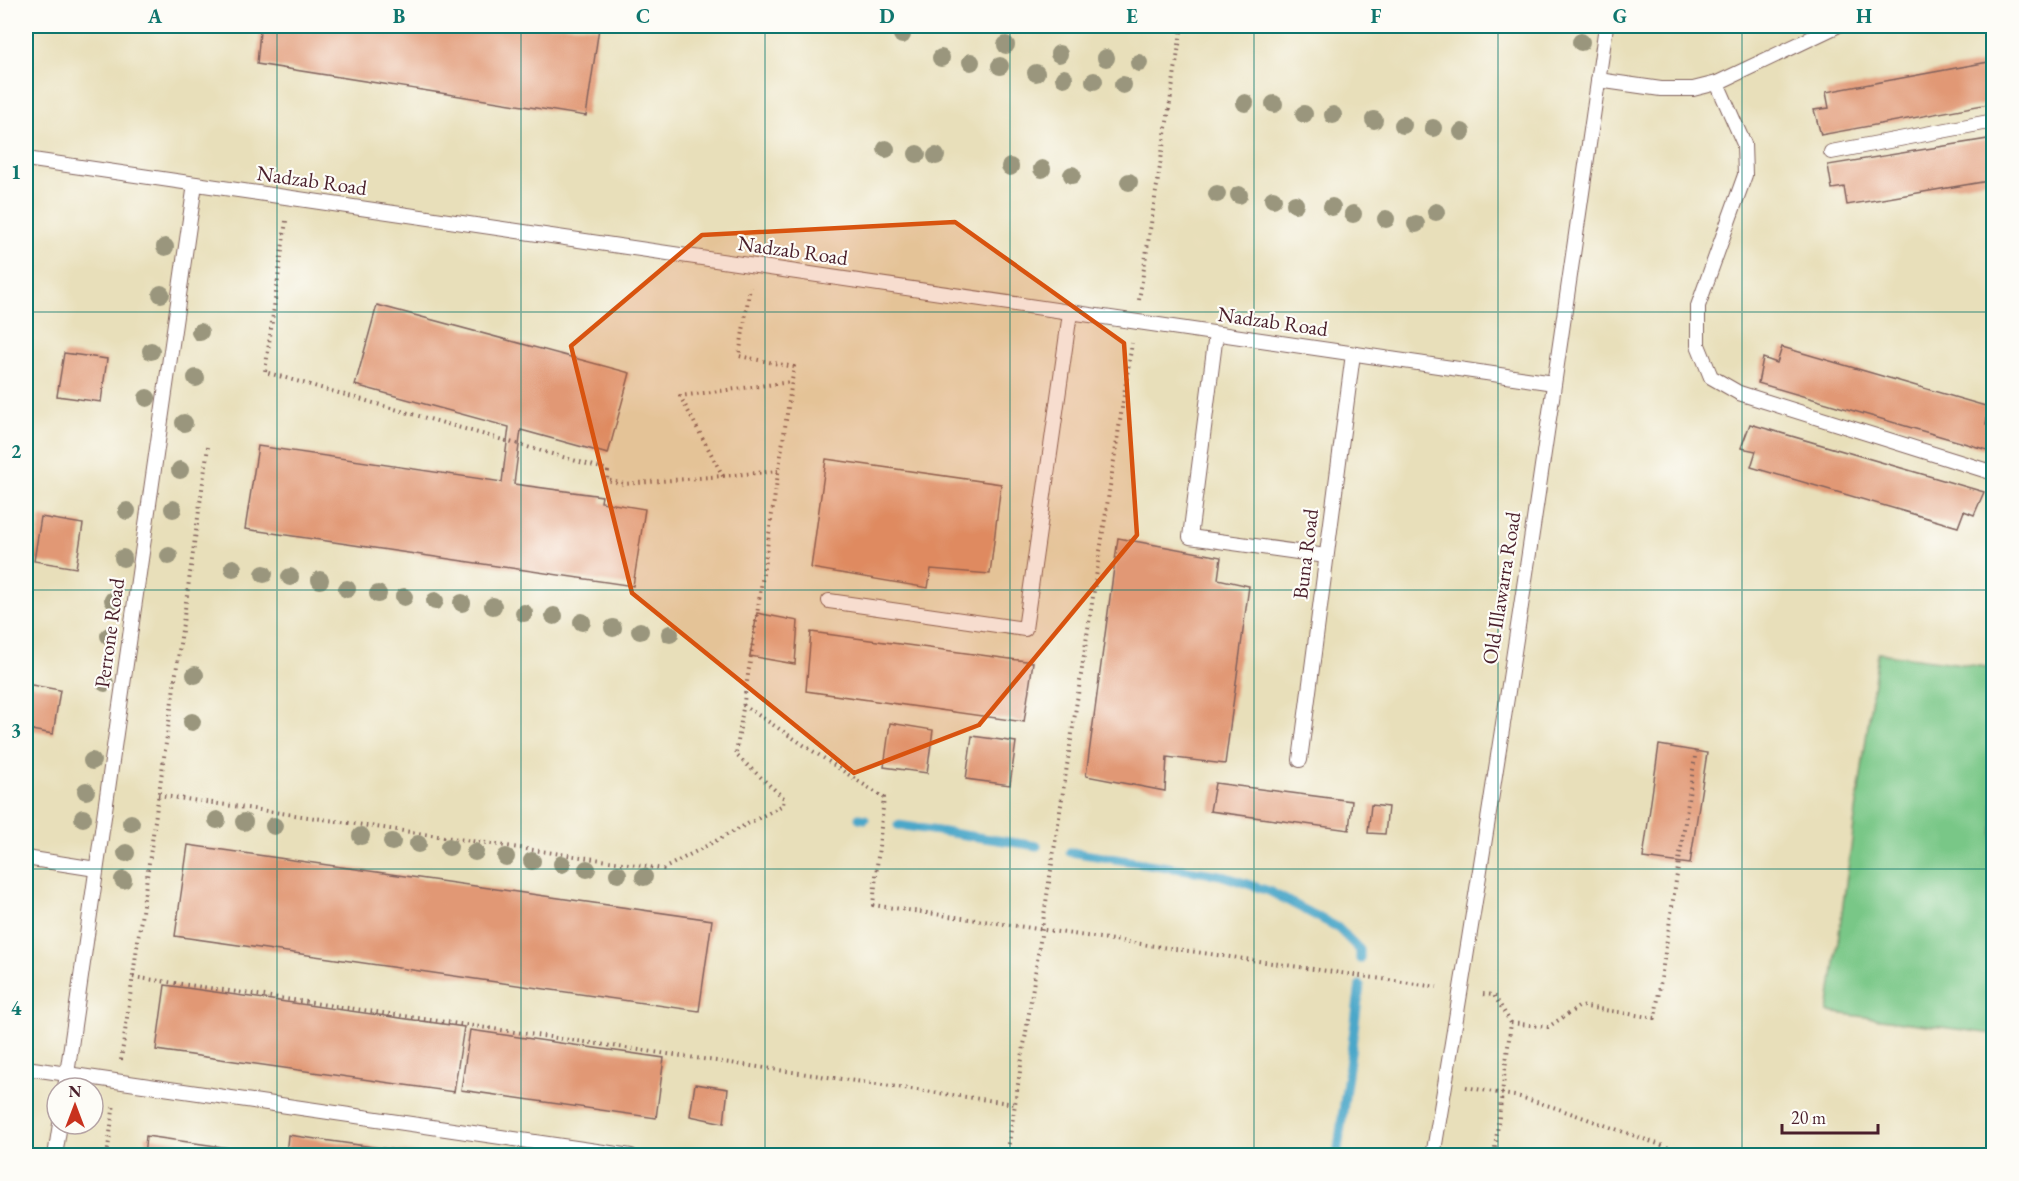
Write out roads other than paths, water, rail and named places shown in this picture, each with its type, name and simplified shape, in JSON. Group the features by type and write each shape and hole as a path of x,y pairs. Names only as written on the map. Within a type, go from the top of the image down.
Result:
{"lane":[{"name":"Old Illawarra Road","path":"1433,1155 1461,990 1606,26"},
{"path":"1598,80 1661,89 1693,89 1717,83 1837,26"},
{"path":"1717,83 1744,144 1745,175 1698,306 1698,345 1711,377 1739,393 1994,473"},
{"path":"1831,152 1994,121"},
{"name":"Nadzab Road","path":"26,159 1554,383"},
{"name":"Perrone Road","path":"66,1076 195,184"},
{"path":"829,601 1025,629 1070,313"},
{"path":"1216,334 1190,537 1326,556"},
{"name":"Buna Road","path":"1300,760 1353,354"},
{"path":"26,858 96,868"},
{"path":"26,1068 67,1072 631,1155"},
{"path":"55,1155 58,1136"}],"waterway":[{"path":"859,818 865,819"},
{"path":"898,825 1037,846"},
{"path":"1070,852 1220,875 1269,891 1337,927 1360,950 1360,959"},
{"path":"1337,1156 1360,985"}]}
